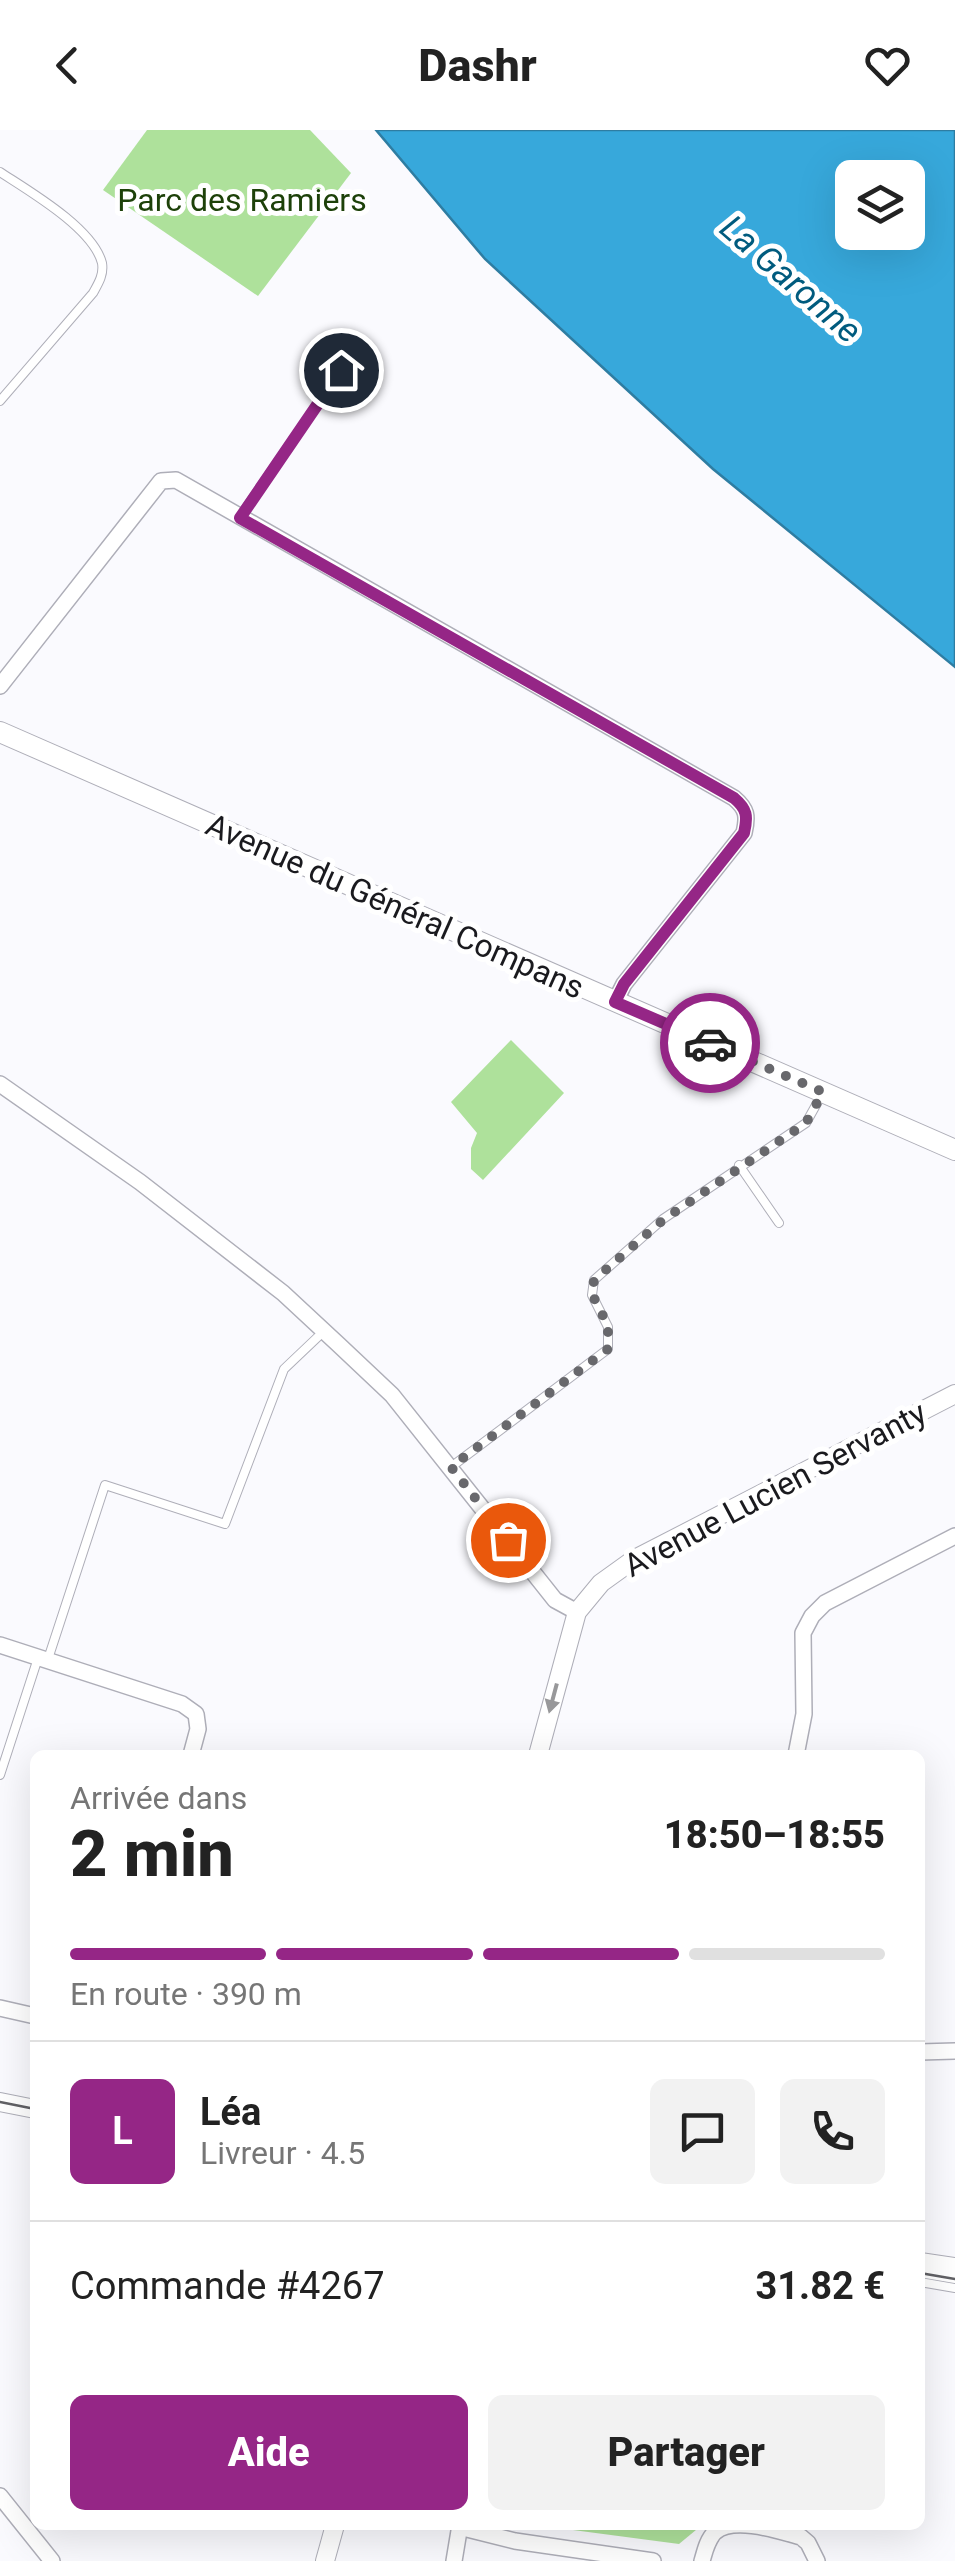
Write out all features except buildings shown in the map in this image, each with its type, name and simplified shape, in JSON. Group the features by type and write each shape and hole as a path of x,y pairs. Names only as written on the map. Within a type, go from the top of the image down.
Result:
{"main road":[{"name":"Avenue du Général Compans","path":"0,732 955,1150"}],"street":[{"path":"0,686 161,481 176,480 745,807 748,817 744,833 624,984 615,1002"},
{"path":"0,1084 140,1182 283,1293 392,1395 555,1600 578,1612"},
{"name":"Avenue Lucien Servanty","path":"539,1750 578,1612 601,1582 634,1560 955,1394"},
{"path":"797,1750 804,1714 803,1632 812,1616 825,1603 955,1536"},
{"path":"0,1645 182,1704 196,1714 198,1729 192,1750"},
{"path":"0,2008 30,2015"},
{"path":"925,2052 955,2051"},
{"path":"0,2093 30,2099"},
{"path":"0,2102 30,2108"},
{"path":"925,2263 955,2267"},
{"path":"0,2496 52,2561"},
{"path":"325,2561 333,2530"},
{"path":"454,2561 459,2530"},
{"path":"474,2530 515,2542 653,2561"},
{"path":"702,2561 708,2542 721,2530"},
{"path":"778,2530 801,2536 817,2561"}],"lane":[{"path":"0,172 77,228 102,261 102,275 92,293 0,401"},
{"path":"240,518 341,370"},
{"path":"451,1467 608,1349 608,1326 592,1294 594,1280 663,1220 806,1123 823,1092"},
{"path":"739,1165 779,1223"},
{"path":"0,1775 105,1485 225,1524 284,1369 324,1331"},
{"path":"925,2274 955,2279"},
{"path":"925,2283 955,2288"}],"green space":[{"name":"Parc des Ramiers","path":"147,130 310,130 351,173 258,296 103,190"},
{"path":"511,1040 564,1093 483,1180 471,1169 471,1148 477,1133 451,1102"},
{"path":"573,2530 696,2530 679,2544"}],"water":[{"name":"La Garonne","path":"376,130 955,130 955,667 713,469 485,259"}],"tram line":[{"path":"0,2102 30,2108"},
{"path":"925,2274 955,2279"}],"way so far":[{"path":"508,1540 451,1467 608,1349 608,1326 592,1294 594,1280 663,1220 806,1123 823,1092 710,1043"}],"route":[{"path":"341,370 240,518 745,807 748,817 744,833 624,984 615,1002 710,1043"}]}
